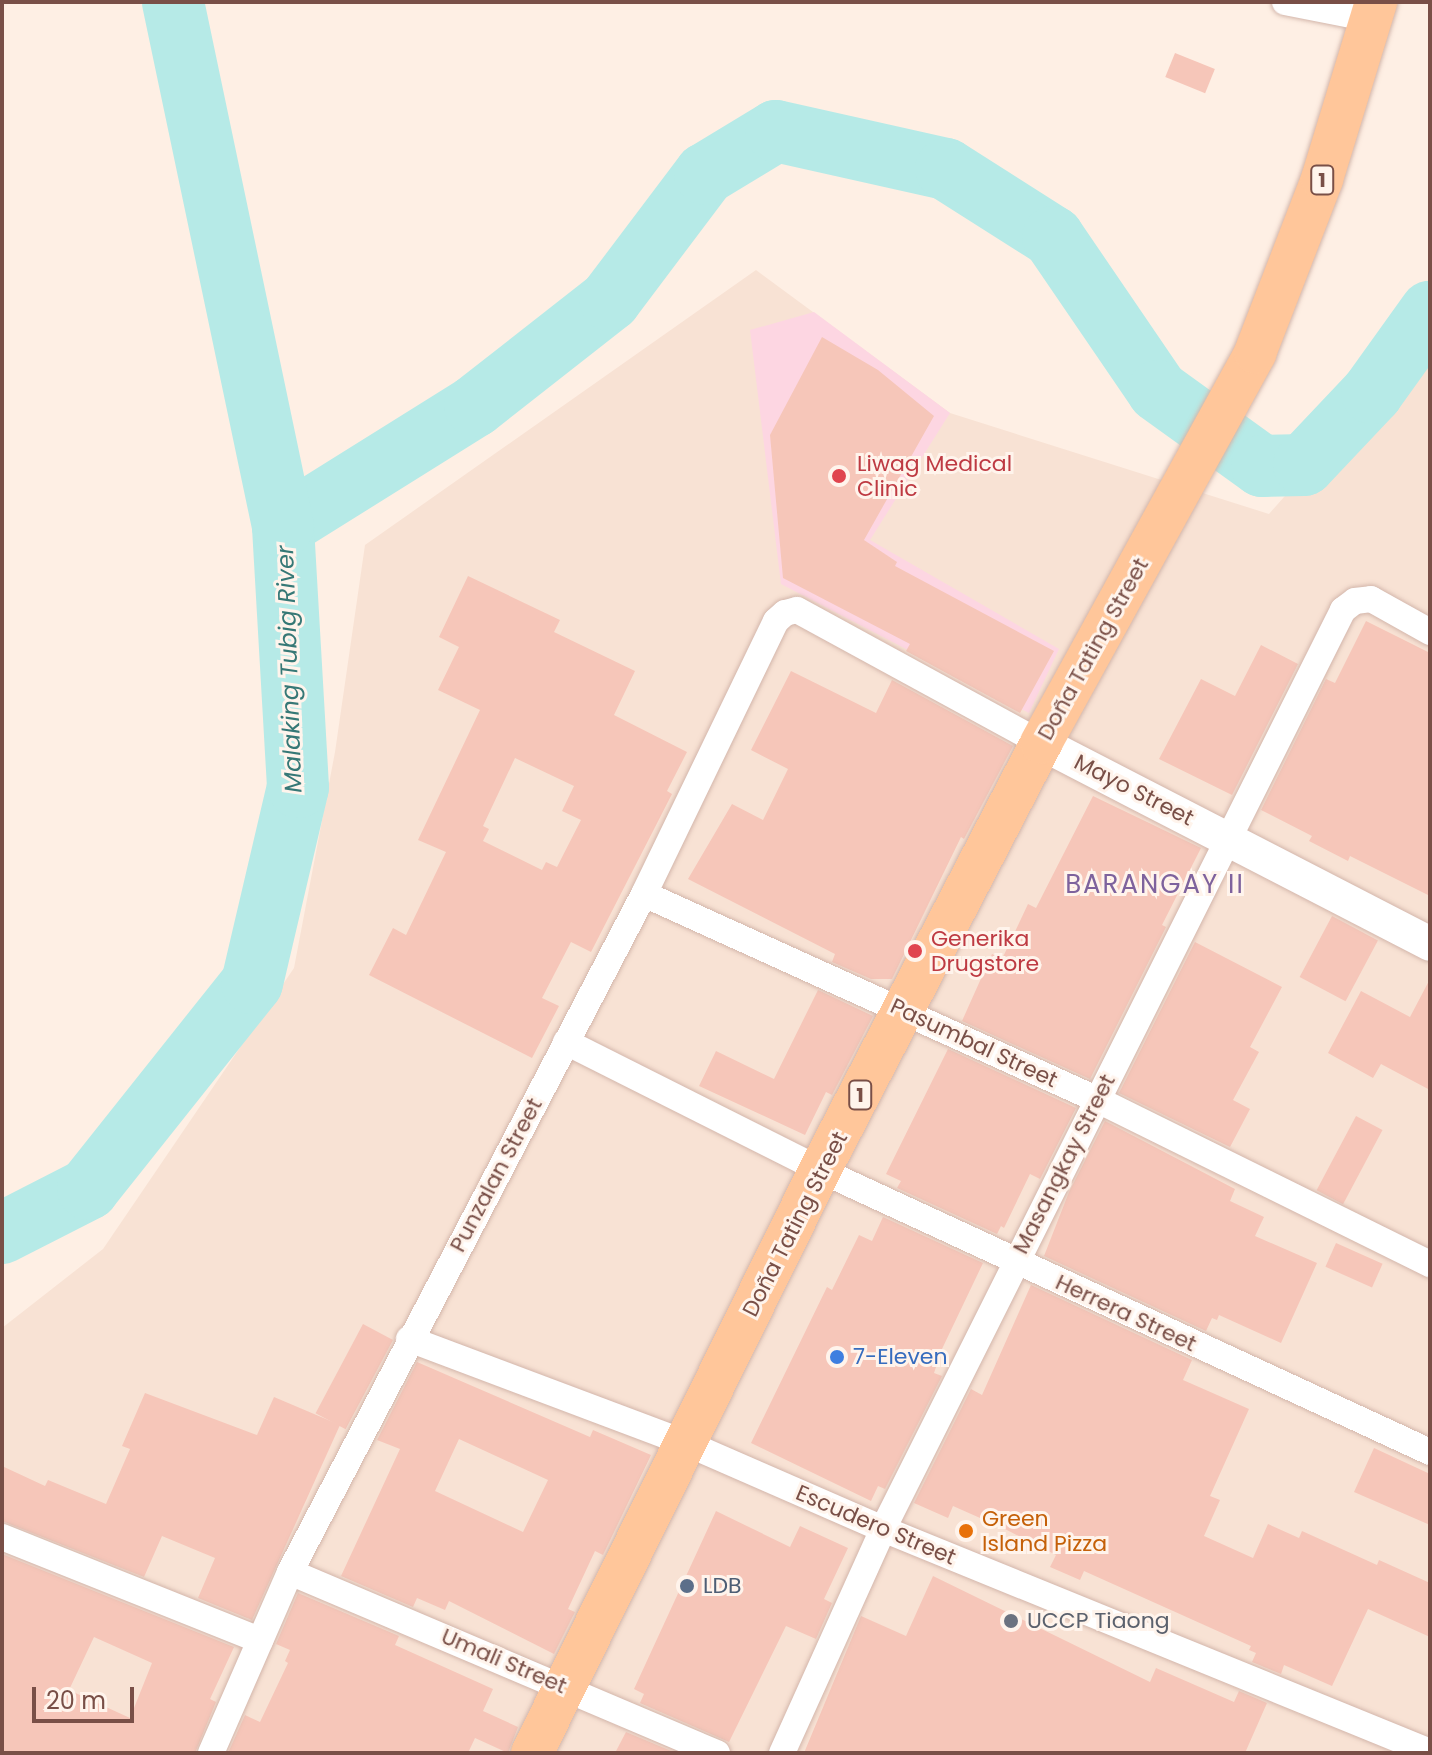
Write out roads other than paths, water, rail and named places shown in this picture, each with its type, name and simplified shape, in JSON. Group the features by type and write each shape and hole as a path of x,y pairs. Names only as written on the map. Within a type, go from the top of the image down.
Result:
{"main road":[{"name":"Doña Tating Street","path":"532,1753 820,1170 1041,743 1255,353 1322,179 1373,11"}],"street":[{"path":"1285,2 1373,11"},
{"name":"Masangkay Street","path":"782,1753 883,1529 1343,610 1355,601 1371,599 1430,632"},
{"name":"Mayo Street","path":"797,610 1041,743 1430,944"},
{"name":"Punzalan Street","path":"211,1753 290,1572 644,894 776,621 785,613 797,610"},
{"name":"Pasumbal Street","path":"644,894 1096,1099 1430,1264"},
{"name":"Herrera Street","path":"566,1042 820,1170 1430,1452"},
{"name":"Escudero Street","path":"409,1339 686,1443 883,1529 1430,1752"},
{"path":"2,1537 260,1640"},
{"name":"Umali Street","path":"290,1572 717,1753"}],"waterway":[{"name":"Malaking Tubig River","path":"2,1233 88,1189 252,983 298,787 283,526 173,2"},
{"path":"283,526 475,406 610,300 705,174 776,131 946,169 1053,237 1158,391 1262,466 1304,465 1372,393 1430,312"}],"place":[{"name":"Liwag Medical Clinic","path":"839,476"},
{"name":"Generika Drugstore","path":"915,951"},
{"name":"7-Eleven","path":"837,1357"},
{"name":"Green Island Pizza","path":"966,1531"},
{"name":"LDB","path":"687,1586"},
{"name":"UCCP Tiaong","path":"1011,1621"}],"district":[{"name":"BARANGAY II","path":"1155,885"}]}
